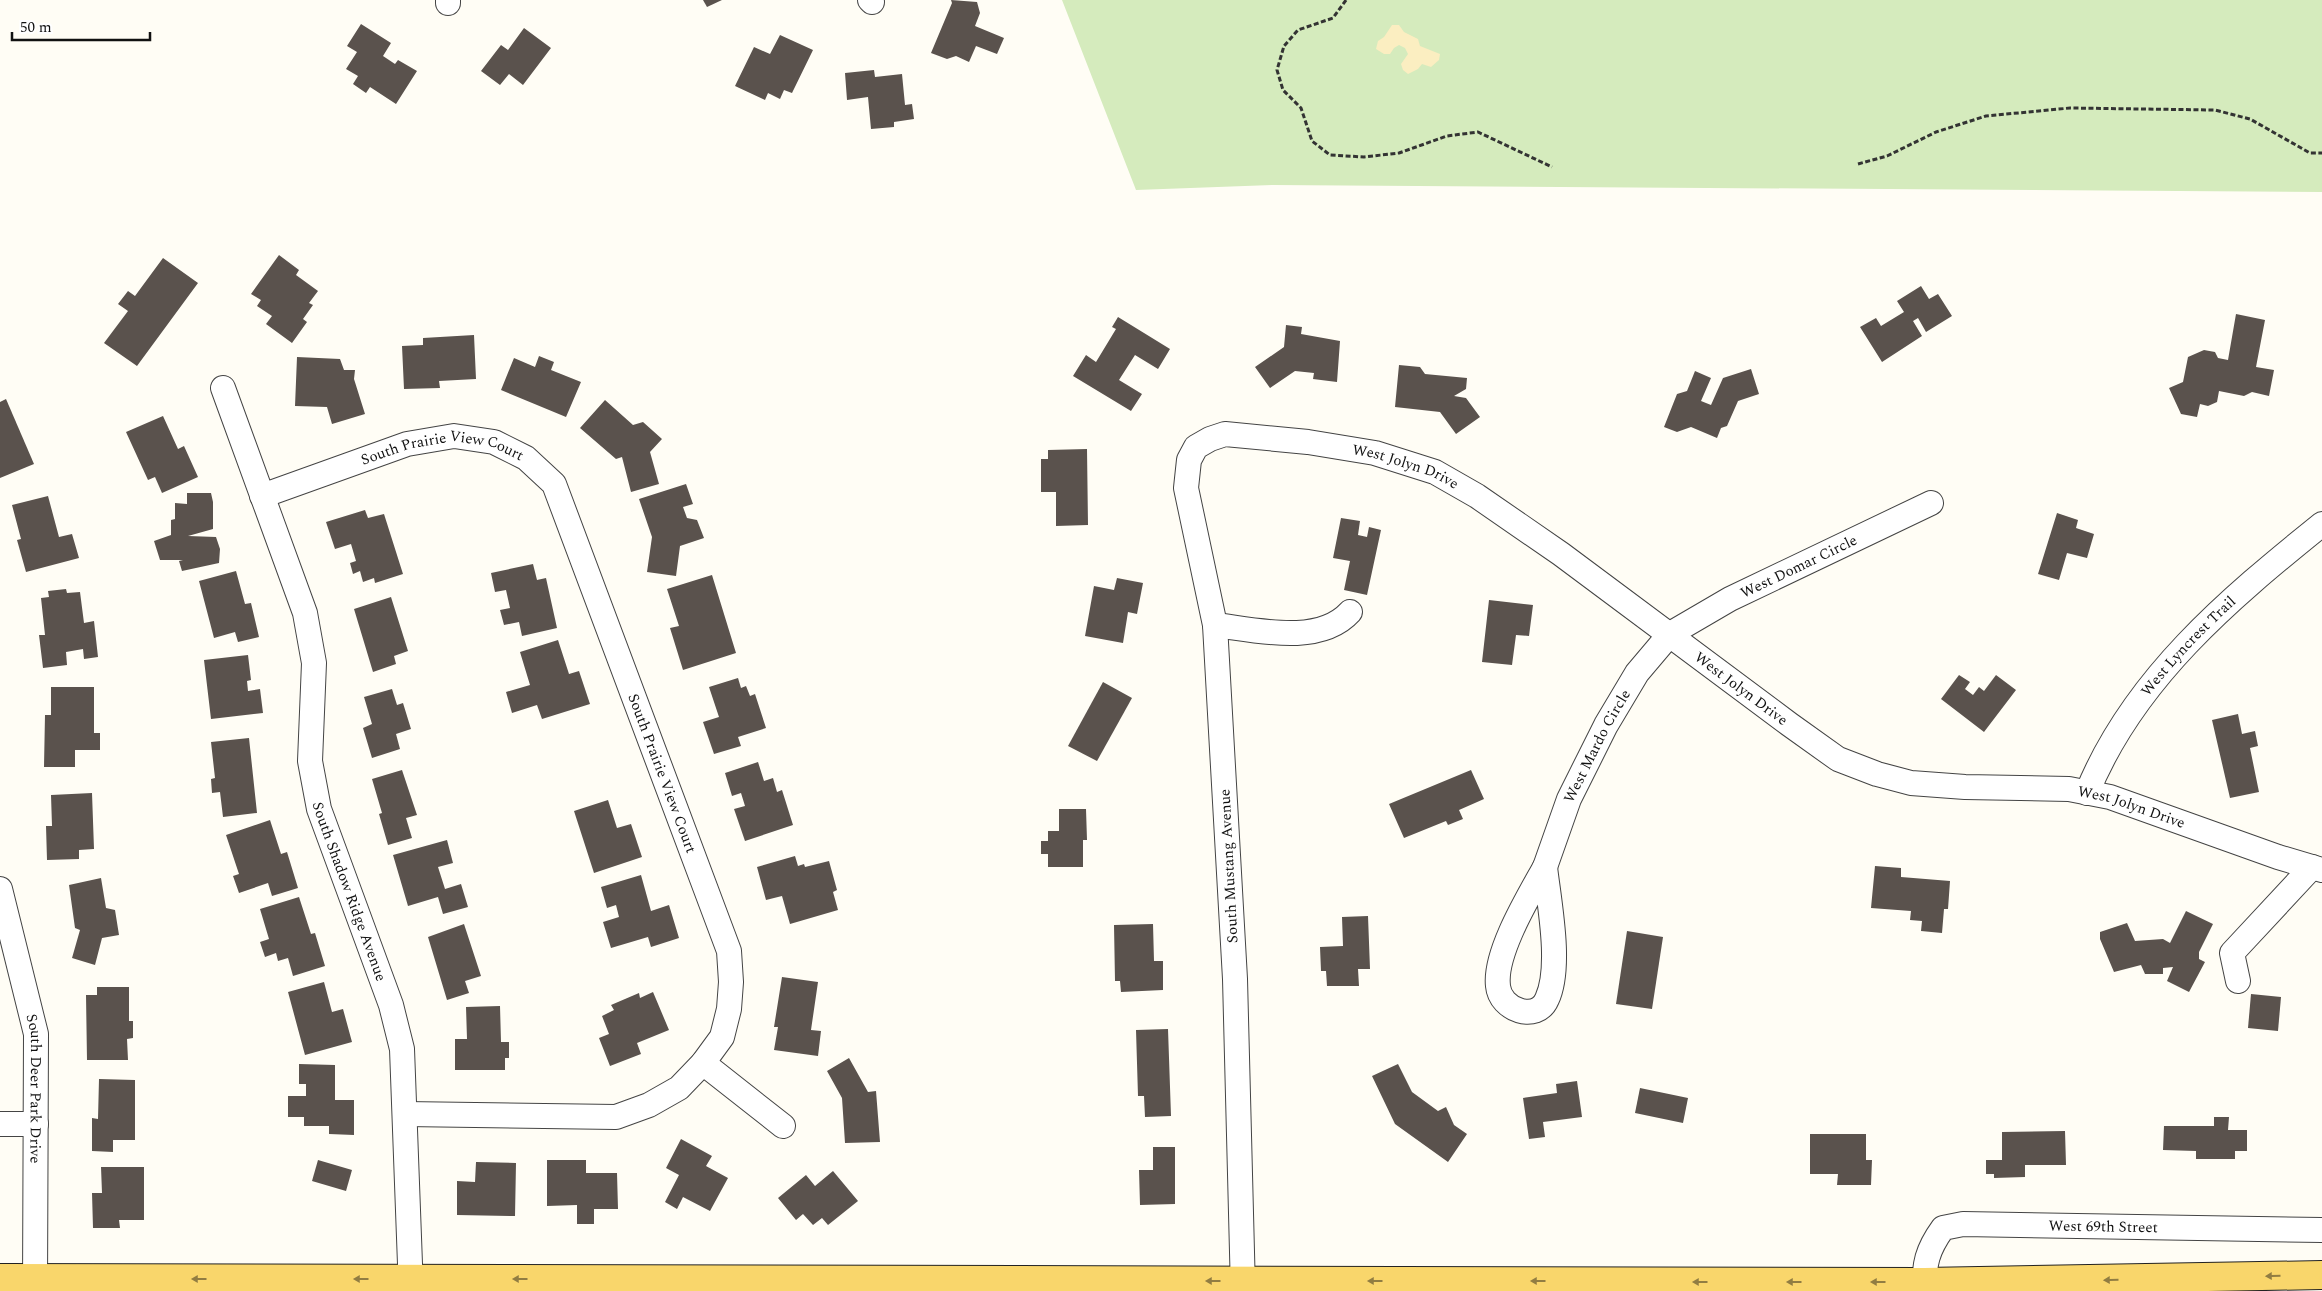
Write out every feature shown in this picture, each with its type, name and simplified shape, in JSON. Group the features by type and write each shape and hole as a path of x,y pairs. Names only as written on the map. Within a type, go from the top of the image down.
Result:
{"main road":[{"path":"0,1278 35,1285 1924,1287 2322,1275"}],"street":[{"name":"South Shadow Ridge Avenue","path":"223,388 305,613 314,663 310,761 318,809 391,1005 402,1049 410,1285"},
{"name":"West Jolyn Drive","path":"1196,447 1225,434 1255,436 1375,453 1435,472 1477,496 1562,554 1838,759 1877,774 1911,783 1965,787 2069,789 2110,797 2317,868"},
{"name":"South Prairie View Court","path":"262,496 407,444 454,436 494,442 526,458 554,484 729,951 731,982 729,1009 722,1037 703,1064 679,1088 649,1105 616,1116 405,1114"},
{"name":"South Mustang Avenue","path":"1196,447 1189,460 1186,488 1215,625 1235,979 1243,1286"},
{"name":"West Domar Circle","path":"1670,634 1730,599 1930,502"},
{"name":"West Lyncrest Trail","path":"2087,793 2097,769 2135,704 2171,660 2260,574 2322,524"},
{"path":"1215,625 1268,631 1315,632 1330,628 1350,612"},
{"name":"West Mardo Circle","path":"1545,868 1554,956 1552,987 1547,1002 1536,1009 1524,1012 1514,1010 1504,1002 1498,987 1499,964 1512,932 1545,868 1569,799 1606,725 1637,673 1670,634"},
{"path":"2238,981 2232,953 2317,868"},
{"name":"South Deer Park Drive","path":"0,889 36,1034 35,1285"},
{"path":"703,1064 783,1126"},
{"path":"0,1124 36,1124"},
{"name":"West 69th Street","path":"1924,1287 1925,1266 1931,1245 1943,1228 1963,1224 2322,1230"}],"path":[{"path":"1346,0 1333,18 1298,30 1284,46 1277,70 1283,90 1301,108 1312,141 1330,155 1364,157 1399,152 1447,136 1478,132 1552,167"},
{"path":"1858,164 1887,156 1936,132 1986,116 2070,108 2215,110 2250,119 2310,152 2322,153"}],"green space":[{"path":"1062,0 2322,0 2322,192 1272,185 1136,190"}],"sand":[{"path":"1392,25 1399,25 1404,32 1418,39 1420,46 1440,54 1439,60 1431,67 1422,64 1418,69 1408,74 1403,70 1401,64 1408,54 1405,48 1399,45 1390,54 1384,54 1376,49 1378,41 1384,37"}],"building":[{"path":"703,0 722,0 707,7"},
{"path":"951,0 977,2 980,13 975,26 1004,38 997,54 976,46 969,62 956,56 947,59 931,53 952,3"},
{"path":"361,24 391,43 383,56 395,64 398,60 417,71 396,104 370,87 366,93 353,84 358,76 346,69 357,52 347,46"},
{"path":"524,28 551,48 523,85 509,74 500,85 481,71 501,45 508,50"},
{"path":"780,35 813,50 792,93 784,90 780,99 768,93 765,100 735,86 754,47 770,54"},
{"path":"874,70 875,77 902,74 905,105 912,104 914,119 894,122 894,127 871,129 868,97 847,100 845,73"},
{"path":"279,255 299,270 296,275 318,291 309,303 313,305 303,319 307,322 292,343 266,324 272,316 257,306 261,300 251,294"},
{"path":"163,258 198,283 137,366 104,343 128,311 118,304 128,291 135,296"},
{"path":"1921,286 1929,299 1938,294 1952,316 1926,332 1918,318 1913,321 1922,336 1882,362 1860,327 1876,318 1881,326 1904,312 1897,301"},
{"path":"2236,314 2265,320 2256,367 2274,370 2269,396 2252,392 2244,396 2219,391 2217,402 2208,406 2200,404 2197,417 2181,414 2169,388 2183,382 2188,357 2204,350 2215,352 2218,358 2228,360"},
{"path":"1118,317 1170,349 1158,369 1135,355 1119,380 1142,394 1131,411 1073,376 1086,355 1096,362 1116,329 1112,327"},
{"path":"1286,325 1302,327 1301,334 1340,341 1337,382 1313,379 1314,373 1295,371 1270,388 1255,367 1284,347"},
{"path":"474,335 476,379 439,381 440,388 404,389 402,346 423,345 423,338"},
{"path":"539,356 554,362 551,370 581,382 566,417 501,390 514,358 535,367"},
{"path":"297,357 340,359 344,370 355,370 354,379 365,414 332,424 327,407 295,406"},
{"path":"1399,365 1420,367 1425,374 1467,378 1466,389 1454,396 1466,398 1480,417 1456,434 1440,412 1395,407"},
{"path":"1751,369 1759,394 1738,401 1727,426 1721,428 1717,438 1691,427 1677,432 1664,427 1677,394 1687,391 1695,371 1711,378 1701,401 1711,405 1723,378"},
{"path":"6,399 34,464 0,478 0,402"},
{"path":"605,400 633,425 643,422 662,439 650,452 659,484 631,492 622,457 616,459 580,428"},
{"path":"163,416 178,449 184,446 198,477 162,493 155,477 148,480 126,432"},
{"path":"1087,449 1088,525 1056,526 1056,492 1041,492 1041,459 1048,459 1048,450"},
{"path":"686,484 693,504 683,507 687,518 697,520 704,538 680,546 676,576 647,572 652,537 639,499"},
{"path":"187,493 211,493 213,502 213,529 188,536 216,537 220,549 219,563 182,571 179,561 183,560 160,560 154,541 171,535 171,520 175,519 175,503 187,504"},
{"path":"48,496 59,537 72,534 79,558 26,572 17,540 21,539 12,505"},
{"path":"365,510 368,518 384,514 403,574 375,583 374,578 363,582 360,571 353,574 350,563 356,561 351,544 335,549 326,522"},
{"path":"2057,513 2078,520 2076,528 2094,534 2087,558 2067,553 2059,580 2038,574"},
{"path":"1341,518 1360,521 1358,535 1367,537 1369,527 1381,530 1367,595 1344,590 1350,561 1333,558"},
{"path":"533,564 537,580 546,578 557,628 522,636 519,622 504,625 500,610 510,608 506,590 495,592 491,573"},
{"path":"236,571 245,604 251,603 259,637 238,642 235,632 214,638 199,581"},
{"path":"712,575 736,653 683,670 670,628 679,626 667,589"},
{"path":"1117,578 1143,583 1137,614 1128,612 1123,643 1085,636 1094,586 1114,590"},
{"path":"66,589 67,593 80,592 84,623 94,621 98,657 84,659 83,649 66,652 67,665 43,668 39,635 45,635 41,598 49,597 48,591"},
{"path":"391,597 408,651 394,656 396,664 373,672 354,609"},
{"path":"1489,600 1533,605 1529,636 1516,635 1512,665 1482,662"},
{"path":"558,640 569,674 579,671 590,704 542,719 537,705 512,713 506,692 530,685 520,652"},
{"path":"248,655 251,680 247,681 248,691 260,689 263,713 211,719 204,660"},
{"path":"1959,675 1970,682 1965,689 1973,695 1979,687 1984,691 1996,675 2016,690 1984,732 1941,699"},
{"path":"738,678 741,688 746,686 750,696 755,694 766,728 738,737 741,746 714,754 703,722 719,717 709,687"},
{"path":"1103,682 1132,698 1097,761 1068,746"},
{"path":"51,687 94,687 94,733 100,733 100,750 75,750 75,767 44,767 45,715 51,715"},
{"path":"392,689 397,705 403,703 411,729 396,734 400,749 372,758 363,728 372,724 364,697"},
{"path":"2238,714 2242,734 2255,731 2258,746 2250,748 2259,792 2230,798 2212,720"},
{"path":"249,738 257,813 223,817 220,792 212,793 211,779 215,778 211,742"},
{"path":"758,762 764,781 773,778 777,792 782,790 793,825 745,841 734,809 745,806 741,793 732,796 725,773"},
{"path":"402,770 417,815 406,818 412,838 388,845 379,814 382,813 372,779"},
{"path":"1471,770 1484,799 1459,810 1463,819 1448,825 1446,821 1404,838 1389,804"},
{"path":"92,793 94,849 79,850 79,859 47,860 46,826 52,826 51,795"},
{"path":"608,800 617,828 631,824 642,857 594,873 574,811"},
{"path":"1059,809 1086,809 1087,840 1083,840 1083,867 1048,867 1048,854 1041,854 1041,841 1048,841 1048,831 1059,831"},
{"path":"270,820 281,854 287,852 298,888 272,896 268,883 239,893 233,876 239,874 226,835"},
{"path":"447,840 453,863 438,867 445,889 461,884 468,907 443,914 438,897 408,906 393,855"},
{"path":"795,856 798,866 804,864 805,867 829,861 837,890 833,892 838,910 790,924 782,896 766,900 757,867"},
{"path":"1875,866 1901,868 1901,877 1950,881 1948,909 1944,909 1942,933 1921,931 1922,921 1910,920 1911,911 1871,908"},
{"path":"641,875 651,911 669,905 679,938 651,947 648,937 611,948 603,922 619,917 616,905 607,908 601,887"},
{"path":"101,878 106,908 115,910 119,935 102,938 95,965 72,958 80,930 75,928 69,885"},
{"path":"299,897 311,934 315,933 325,966 293,976 288,958 278,961 276,953 265,957 260,942 269,939 260,909"},
{"path":"2186,911 2213,924 2199,952 2199,959 2205,962 2189,992 2167,981 2173,967 2163,968 2163,974 2145,974 2141,965 2114,972 2100,939 2100,932 2127,923 2135,941 2163,939 2170,943"},
{"path":"1368,916 1370,969 1358,969 1359,986 1327,986 1326,971 1321,971 1320,947 1343,946 1342,917"},
{"path":"464,924 481,976 465,981 469,993 447,1000 428,937"},
{"path":"1153,924 1154,961 1163,961 1163,990 1121,992 1120,981 1115,981 1114,925"},
{"path":"1627,931 1663,937 1652,1009 1616,1004"},
{"path":"782,977 818,982 811,1030 821,1031 818,1056 774,1050 778,1027 774,1027"},
{"path":"324,982 332,1012 343,1009 352,1042 305,1055 288,992"},
{"path":"97,987 129,987 129,1021 133,1021 133,1038 127,1039 128,1060 87,1060 86,995 97,995"},
{"path":"653,992 669,1030 637,1043 641,1054 610,1066 599,1038 609,1034 602,1016 614,1010 611,1005 639,993 640,998"},
{"path":"2251,994 2281,997 2278,1031 2248,1028"},
{"path":"500,1006 501,1042 509,1042 509,1058 505,1058 505,1070 455,1070 455,1039 467,1039 466,1007"},
{"path":"1168,1029 1171,1116 1145,1117 1144,1096 1138,1096 1136,1030"},
{"path":"849,1058 868,1092 876,1091 880,1142 845,1143 842,1098 827,1071"},
{"path":"299,1064 335,1065 335,1100 354,1100 354,1135 329,1134 329,1126 304,1126 304,1117 288,1117 288,1096 306,1096 306,1084 299,1084"},
{"path":"1398,1064 1412,1092 1438,1111 1446,1107 1454,1125 1467,1134 1448,1162 1395,1124 1372,1076"},
{"path":"99,1079 135,1080 135,1140 113,1140 113,1152 92,1151 92,1118 98,1119"},
{"path":"1577,1081 1582,1117 1543,1122 1545,1137 1529,1139 1523,1098 1557,1093 1556,1084"},
{"path":"1640,1088 1688,1098 1683,1123 1635,1113"},
{"path":"2214,1117 2229,1117 2228,1130 2247,1130 2247,1151 2235,1151 2235,1159 2196,1159 2196,1151 2163,1150 2164,1126 2214,1126"},
{"path":"2065,1131 2066,1165 2025,1165 2025,1177 1994,1178 1994,1174 1986,1174 1986,1160 2002,1160 2002,1132"},
{"path":"1810,1134 1866,1134 1866,1160 1872,1160 1871,1185 1837,1185 1838,1174 1810,1174"},
{"path":"681,1139 712,1156 706,1166 728,1178 710,1211 683,1197 677,1209 665,1202 679,1175 666,1168"},
{"path":"1153,1147 1175,1147 1175,1204 1140,1205 1139,1170 1153,1170"},
{"path":"318,1160 352,1170 346,1191 312,1181"},
{"path":"547,1160 586,1160 586,1173 617,1173 618,1209 594,1209 594,1224 577,1224 577,1205 547,1206"},
{"path":"476,1162 516,1163 515,1216 457,1215 457,1181 475,1182"},
{"path":"101,1167 144,1167 144,1220 119,1220 120,1228 93,1228 92,1193 102,1193"},
{"path":"833,1171 858,1201 828,1225 822,1218 813,1225 803,1214 796,1220 778,1198 806,1175 815,1186"}]}
